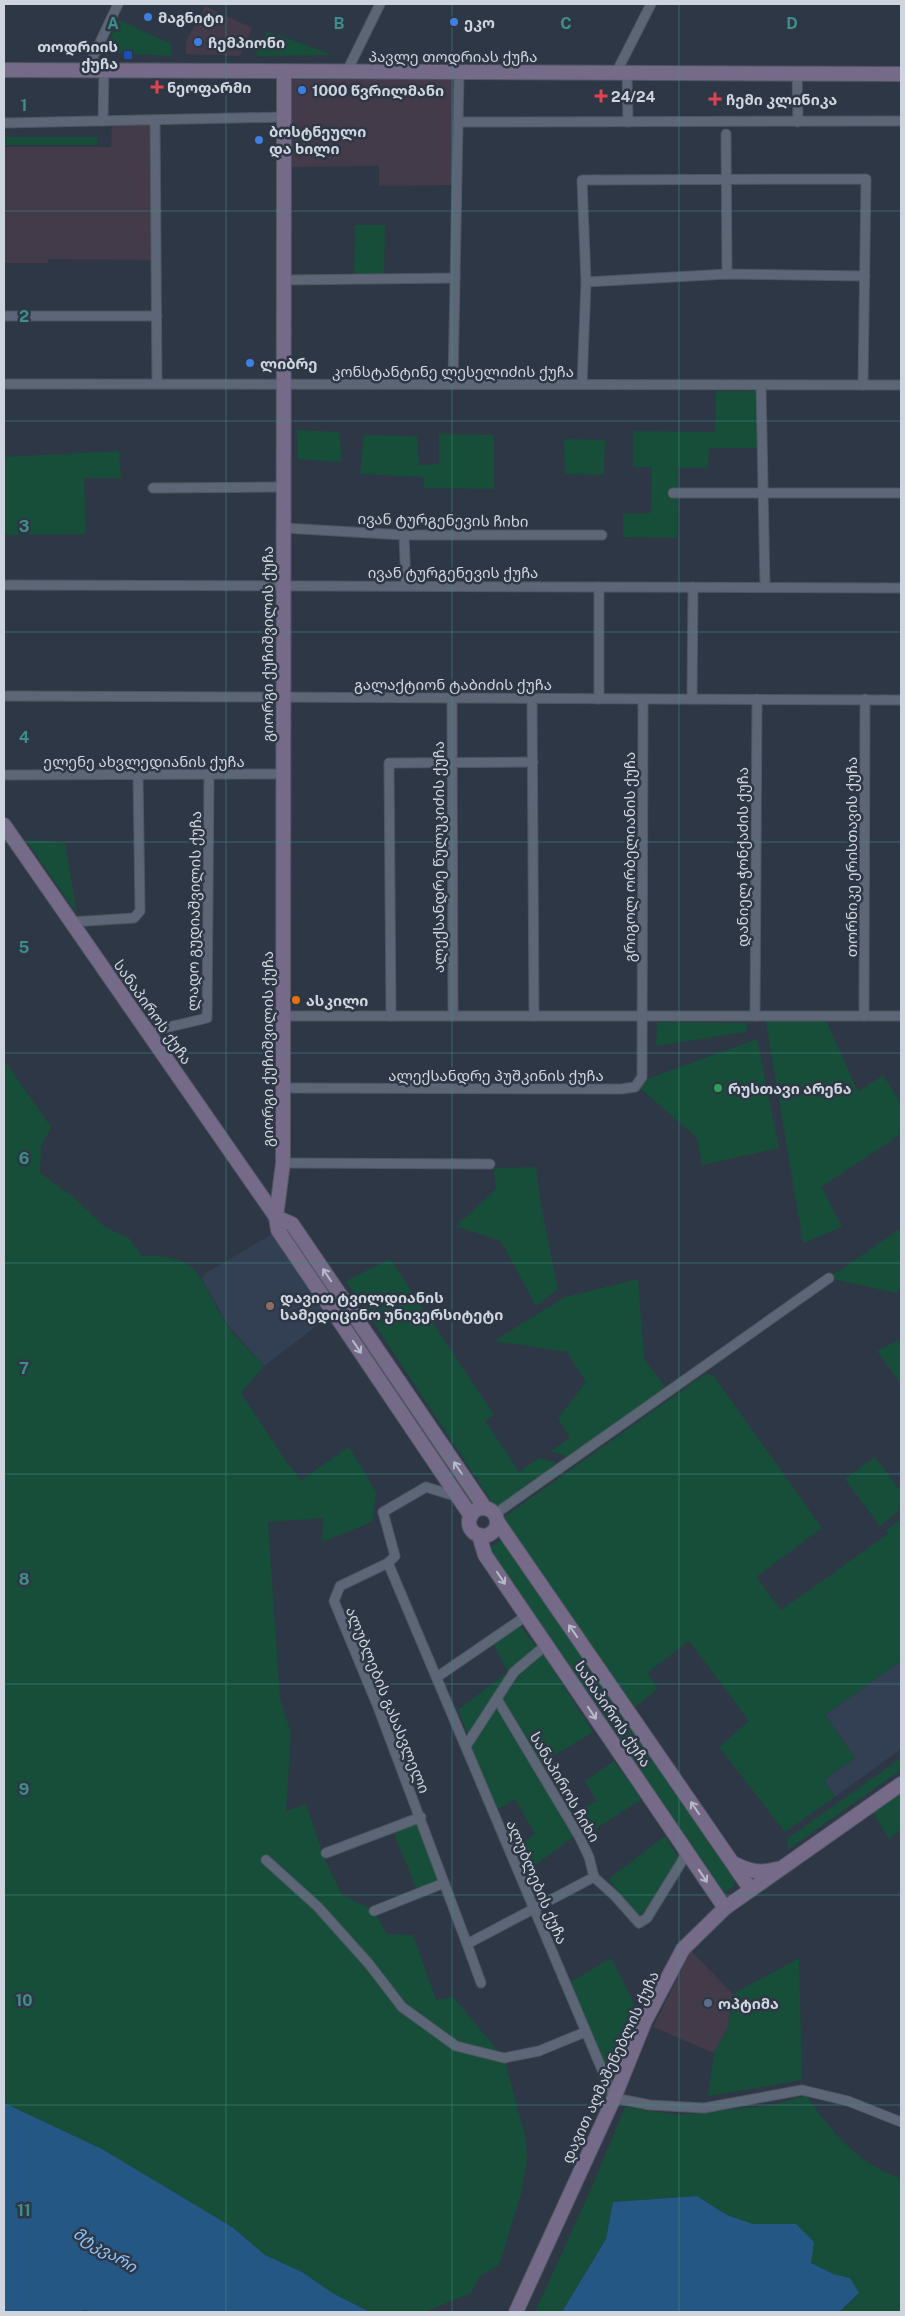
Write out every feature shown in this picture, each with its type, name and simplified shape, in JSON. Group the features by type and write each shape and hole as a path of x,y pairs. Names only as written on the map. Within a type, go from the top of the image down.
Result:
{"main road":[{"name":"პავლე თოდრიას ქუჩა","path":"4,70 901,74"},
{"name":"გიორგი ქუჩიშვილის ქუჩა","path":"276,1217 283,1163 284,71"},
{"name":"სანაპიროს ქუჩა","path":"4,825 276,1217 278,1230 471,1516"},
{"name":"სანაპიროს ქუჩა","path":"276,1217 292,1224 751,1890"},
{"path":"479,1508 492,1514 493,1532 487,1536 479,1535 470,1527 471,1516 479,1508"},
{"name":"სანაპიროს ქუჩა","path":"479,1535 485,1555 725,1908"},
{"name":"დავით აღმაშენებლის ქუჩა","path":"516,2312 614,2098 645,2021 683,1949 725,1908 901,1784"},
{"path":"732,1863 748,1870 766,1872 782,1867"}],"street":[{"path":"87,70 118,4"},
{"path":"347,72 380,4"},
{"path":"628,122 622,73 651,4"},
{"path":"103,121 104,70"},
{"path":"453,384 459,72"},
{"path":"797,73 798,122"},
{"path":"4,123 284,117"},
{"path":"156,120 157,384"},
{"path":"458,122 901,121"},
{"path":"726,134 727,274"},
{"path":"582,384 586,282 582,180 726,178 866,179 863,385"},
{"path":"586,282 727,274 865,276"},
{"path":"284,280 455,278"},
{"path":"4,316 157,316"},
{"name":"კონსტანტინე ლესელიძის ქუჩა","path":"4,384 901,385"},
{"path":"761,385 765,587"},
{"path":"153,488 284,487"},
{"path":"673,493 901,493"},
{"name":"ივან ტურგენევის ჩიხი","path":"284,528 404,535 602,535"},
{"path":"404,535 406,586"},
{"name":"ივან ტურგენევის ქუჩა","path":"4,585 901,588"},
{"path":"599,699 600,587"},
{"path":"692,587 692,699"},
{"name":"გალაქტიონ ტაბიძის ქუჩა","path":"4,696 901,700"},
{"name":"ალექსანდრე წულუკიძის ქუჩა","path":"452,698 453,1016"},
{"path":"532,698 534,1016"},
{"name":"გრიგოლ ორბელიანის ქუჩა","path":"643,699 643,1016"},
{"name":"დანიელ ჭონქაძის ქუჩა","path":"755,1016 757,699"},
{"name":"თორნიკე ერისთავის ქუჩა","path":"864,1016 865,699"},
{"path":"391,1016 389,763 533,762"},
{"name":"ელენე ახვლედიანის ქუჩა","path":"4,775 284,774"},
{"path":"71,922 134,918 140,910 138,775"},
{"name":"ლადო გუდიაშვილის ქუჩა","path":"148,1032 206,1018 209,775"},
{"path":"283,1016 901,1016"},
{"name":"ალექსანდრე პუშკინის ქუჩა","path":"283,1088 621,1089 636,1087 642,1077 643,1016"},
{"path":"283,1163 490,1164"},
{"path":"492,1514 829,1278"},
{"path":"388,1563 396,1556 383,1512 426,1488 459,1498"},
{"name":"ალუბლების ქუჩა","path":"388,1563 614,2098"},
{"name":"ალუბლების გასასვლელი","path":"388,1563 340,1586 334,1601 420,1818 481,1983"},
{"path":"437,1677 526,1616"},
{"path":"466,1746 514,1672 546,1645"},
{"name":"სანაპიროს ჩიხი","path":"497,1699 579,1836 589,1857 594,1878"},
{"name":"ალუბლების გასასვლელი","path":"326,1853 420,1818"},
{"path":"467,1944 594,1878 615,1896 639,1923 647,1918 687,1853"},
{"path":"266,1860 318,1907 369,1964 402,2007 456,2046 504,2058 540,2051 585,2032"},
{"path":"374,1911 444,1883"},
{"path":"614,2098 650,2105 704,2108 802,2090 848,2101 901,2122"}],"shaded area":[{"path":"205,6 252,28 240,56 186,54 186,41"},
{"path":"292,80 455,80 455,185 379,186 379,166 292,167"},
{"path":"112,124 155,125 153,260 48,259 48,263 4,263 4,147 111,147"},
{"name":"დავით ტვილდიანის სამედიცინო უნივერსიტეტი","path":"274,1233 330,1316 264,1366 227,1324 202,1279 206,1273"},
{"path":"901,1661 901,1749 835,1797 824,1780 855,1758 825,1715"},
{"path":"691,1951 733,1994 728,2027 714,2053 653,2027"}],"green space":[{"path":"119,20 171,44 171,56 103,52"},
{"path":"267,31 333,55 255,56"},
{"path":"4,137 97,137 97,145 4,145"},
{"path":"355,225 385,225 384,277 354,277"},
{"path":"716,391 757,391 757,448 709,448 708,468 678,468 677,538 623,537 623,514 651,513 652,467 633,467 633,431 715,432"},
{"path":"297,430 339,432 342,462 298,459"},
{"path":"439,434 494,435 494,489 424,488 423,477 360,474 364,435 417,436 419,465 439,464"},
{"path":"564,439 605,440 604,475 565,474"},
{"path":"119,451 121,478 84,478 86,534 4,535 4,457"},
{"path":"26,840 65,843 77,914"},
{"path":"768,1020 826,1020 858,1092 883,1075 901,1104 901,1134 821,1187 842,1227 803,1243 766,1022"},
{"path":"657,1022 747,1023 746,1032 656,1046"},
{"name":"რუსთავი არენა","path":"757,1039 779,1148 702,1165 697,1138 640,1088 647,1079"},
{"path":"4,1060 51,1127 41,1147 40,1173 72,1196 105,1227 129,1238 142,1256 177,1260 188,1265 197,1273 230,1329 264,1366 241,1393 288,1464 301,1480 349,1447 376,1492 372,1522 322,1542 323,1518 268,1522 280,1699 291,1733 286,1811 306,1804 324,1858 342,1895 374,1911 387,1934 413,1935 436,2000 453,1997 504,2058 526,2139 527,2161 521,2194 499,2265 480,2276 471,2293 424,2312 370,2312 334,2294 302,2272 265,2255 232,2227 102,2149 4,2103"},
{"path":"536,1167 541,1206 558,1289 536,1306 501,1241 456,1226 496,1189 494,1168"},
{"path":"901,1228 901,1288 896,1293 829,1278"},
{"path":"390,1259 494,1415 485,1421 519,1472 539,1458 560,1464 496,1508 346,1281"},
{"path":"638,1279 644,1359 666,1388 568,1457 551,1451 570,1438 558,1418 586,1382 567,1352 494,1341 565,1297"},
{"path":"901,1339 901,1384 877,1351"},
{"path":"705,1374 713,1375 822,1528 756,1577 781,1610 888,1534 886,1530 901,1519 901,1661 825,1715 855,1758 824,1780 835,1797 785,1832 719,1747 749,1721 689,1641 647,1673 658,1689 635,1707 502,1521 504,1517"},
{"path":"875,1457 898,1488 901,1486 901,1509 880,1526 845,1479"},
{"path":"501,1541 735,1881 733,1887 725,1892 720,1890 490,1551 491,1547"},
{"path":"520,1626 538,1649 508,1672 493,1643"},
{"path":"543,1654 593,1732 538,1765 500,1702 515,1678"},
{"path":"508,1672 468,1734 458,1710"},
{"path":"496,1703 576,1835 526,1872 515,1848 535,1834 515,1799 495,1811 467,1747"},
{"path":"901,1758 901,1770 787,1850 788,1838"},
{"path":"614,1761 642,1799 589,1833 579,1810 597,1801 585,1781"},
{"path":"901,1791 901,1830 889,1839 872,1811"},
{"path":"418,1820 441,1881 417,1891 393,1830"},
{"path":"665,1836 678,1857 644,1912 637,1915 632,1912 609,1879"},
{"path":"611,1958 640,2016 615,2066 607,2072 571,1982"},
{"path":"799,1958 802,2080 708,2096 714,2053 728,2027 733,1994"},
{"path":"806,2095 836,2134 859,2156 872,2165 901,2178 901,2312 839,2312 859,2294 850,2278 833,2274 811,2263 796,2224 753,2224 727,2215 697,2196 613,2202 606,2239 562,2312 535,2312 593,2185 625,2107 678,2115 773,2105"}],"water":[{"name":"მტკვარი","path":"4,2103 102,2149 232,2227 265,2255 302,2272 334,2294 370,2312 93,2312 85,2310 78,2312 4,2312"},
{"path":"697,2196 727,2215 753,2224 796,2224 814,2242 811,2263 833,2274 850,2278 859,2293 839,2312 562,2312 606,2239 613,2202"}],"place":[{"name":"მაგნიტი","path":"148,17"},
{"name":"ეკო","path":"454,22"},
{"name":"ჩემპიონი","path":"198,42"},
{"name":"თოდრიის ქუჩა","path":"128,55"},
{"name":"ნეოფარმი","path":"157,87"},
{"name":"1000 წვრილმანი","path":"302,90"},
{"name":"24/24","path":"601,96"},
{"name":"ჩემი კლინიკა","path":"715,99"},
{"name":"ბოსტნეული და ხილი","path":"259,140"},
{"name":"ლიბრე","path":"250,363"},
{"name":"ასკილი","path":"296,1000"},
{"name":"რუსთავი არენა","path":"718,1088"},
{"name":"დავით ტვილდიანის სამედიცინო უნივერსიტეტი","path":"270,1306"},
{"name":"ოპტიმა","path":"708,2003"}]}
